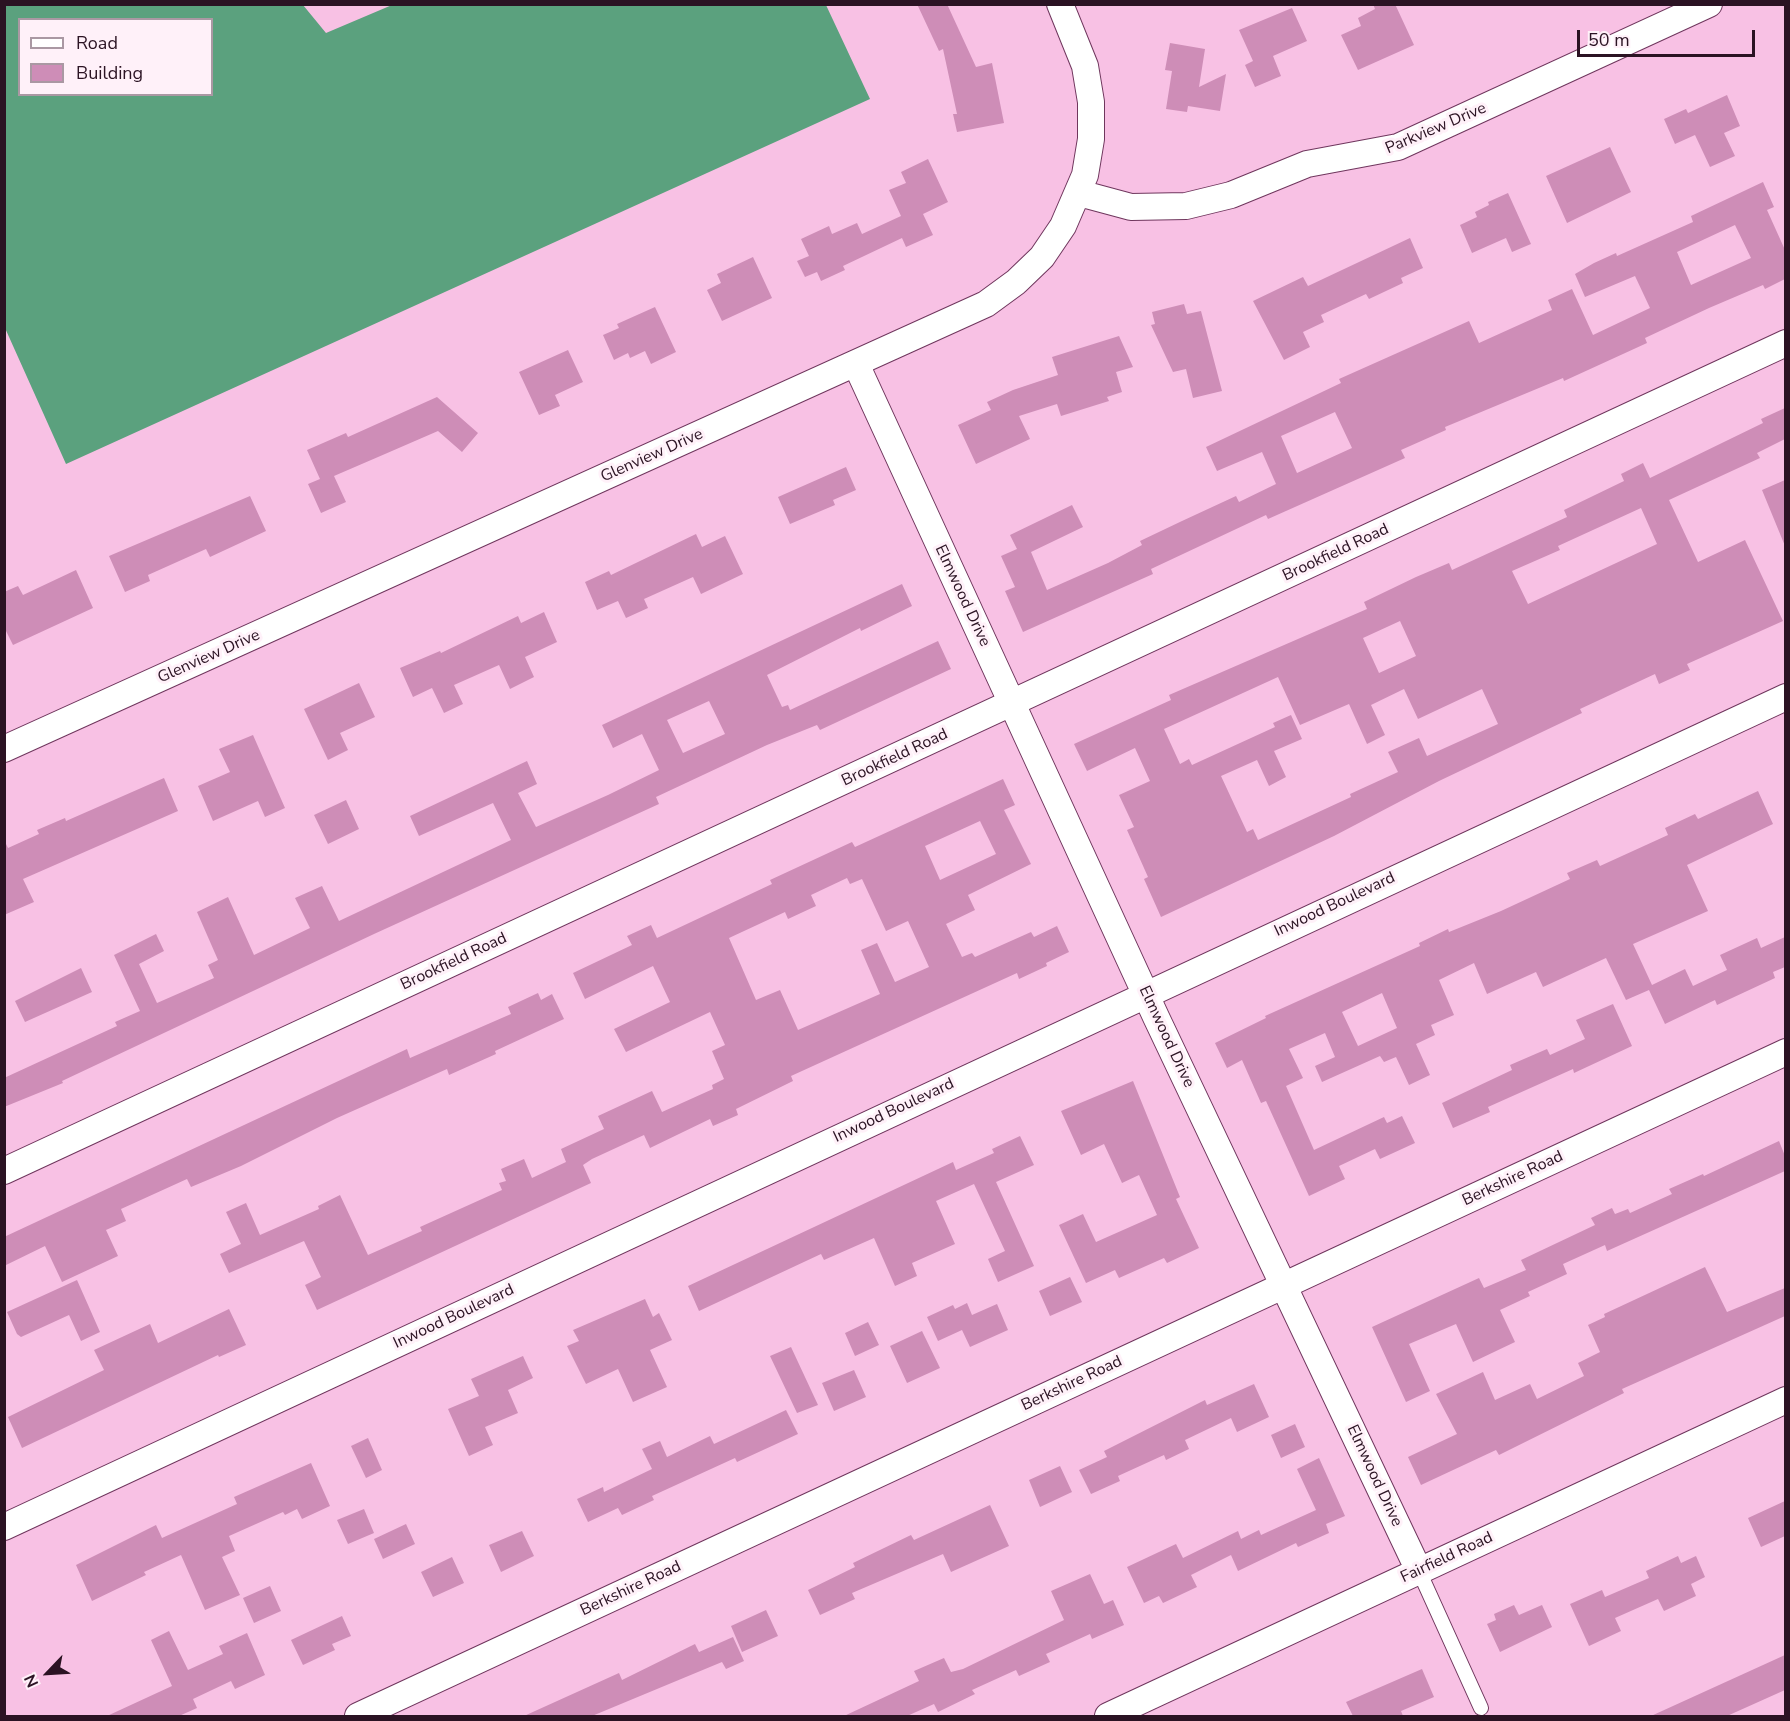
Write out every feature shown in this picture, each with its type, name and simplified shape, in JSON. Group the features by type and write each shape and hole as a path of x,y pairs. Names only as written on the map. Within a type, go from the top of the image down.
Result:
{"street":[{"name":"Glenview Drive","path":"4,750 986,304 1016,282 1042,257 1064,226 1079,193 1091,139 1091,102 1085,66 1060,4"},
{"name":"Parkview Drive","path":"1079,193 1131,207 1186,206 1231,195 1307,164 1398,147 1709,4"},
{"name":"Brookfield Road","path":"4,1171 1785,343"},
{"name":"Elmwood Drive","path":"856,364 1011,704 1419,1571"},
{"name":"Inwood Boulevard","path":"4,1527 1785,697"},
{"name":"Berkshire Road","path":"358,1716 1785,1052"},
{"name":"Fairfield Road","path":"1108,1716 1785,1400"}],"lane":[{"name":"Elmwood Drive","path":"1419,1571 1481,1708"}],"green space":[{"path":"4,5 303,5 326,33 392,5 826,5 870,99 66,464 5,328"}],"building":[{"path":"917,4 947,4 976,67 992,63 1004,123 957,132 953,114 957,114 943,49 939,51"},
{"path":"1373,4 1395,4 1414,45 1358,70 1341,35 1361,26 1358,18 1375,9"},
{"path":"1292,8 1307,41 1273,56 1281,76 1255,87 1245,65 1253,61 1239,30"},
{"path":"1170,43 1205,49 1199,87 1226,74 1220,111 1188,106 1187,112 1166,109 1172,71 1165,70"},
{"path":"1727,95 1740,126 1724,133 1735,156 1710,167 1695,135 1675,144 1664,119 1686,109 1688,113"},
{"path":"1610,147 1631,192 1567,223 1546,176"},
{"path":"928,159 948,202 923,214 933,235 906,247 902,238 843,266 845,270 821,281 817,272 805,277 797,261 809,256 801,239 829,226 832,234 857,223 862,234 901,216 889,190 906,183 901,172"},
{"path":"1763,182 1774,207 1767,210 1785,250 1785,279 1765,289 1763,285 1709,308 1645,338 1647,343 1564,381 1563,378 1445,427 1446,430 1401,450 1405,458 1268,519 1266,515 1151,569 1153,574 1023,632 1005,591 1015,587 1001,556 1017,549 1010,535 1072,505 1083,527 1031,552 1047,590 1108,563 1142,545 1140,541 1236,496 1239,502 1276,484 1262,452 1217,471 1206,447 1341,383 1339,379 1469,321 1479,343 1552,310 1548,300 1572,289 1593,335 1650,308 1635,276 1585,297 1575,274 1616,253 1617,256 1693,222 1691,216","holes":["1735,225 1751,258 1691,285 1677,252","1335,412 1352,448 1297,473 1281,436"]},
{"path":"1508,193 1531,244 1512,252 1506,238 1472,253 1460,225 1477,217 1475,212 1489,205 1488,202"},
{"path":"1410,238 1423,268 1401,278 1403,283 1369,299 1366,294 1321,315 1324,322 1303,332 1310,347 1284,360 1253,301 1303,277 1308,286"},
{"path":"753,257 772,298 722,321 707,290 721,283 717,274"},
{"path":"1184,304 1187,314 1201,311 1222,391 1193,398 1186,369 1173,372 1151,325 1155,324 1152,312"},
{"path":"655,307 676,352 651,364 645,351 630,358 628,353 614,360 603,335 619,328 617,324"},
{"path":"1119,336 1133,367 1116,372 1122,392 1107,397 1109,401 1061,416 1057,404 1019,416 1030,439 976,464 958,425 991,410 987,402 1013,390 1058,375 1052,357"},
{"path":"568,350 583,382 555,395 560,406 539,415 519,372"},
{"path":"437,397 478,433 462,452 438,431 334,476 346,502 321,513 308,484 320,479 307,450 346,433 348,437"},
{"path":"1785,408 1785,439 1757,453 1760,458 1669,500 1698,562 1745,540 1783,621 1687,664 1690,670 1659,684 1655,674 1580,709 1582,713 1439,781 1334,836 1161,917 1144,879 1148,877 1127,830 1134,827 1119,795 1150,781 1135,748 1087,771 1074,744 1171,700 1169,695 1367,609 1364,602 1416,577 1449,563 1452,570 1567,517 1564,510 1624,481 1621,474 1643,463 1650,478 1763,423 1761,419","holes":["1641,508 1657,544 1528,604 1512,571 1560,550 1558,546","1400,621 1416,656 1379,673 1363,638","1278,677 1300,725 1349,704 1367,744 1385,735 1371,705 1404,689 1418,719 1482,689 1498,724 1427,756 1419,738 1388,752 1398,772 1350,794 1351,797 1258,840 1253,829 1247,832 1221,776 1257,760 1269,786 1286,777 1274,751 1302,739 1291,715 1273,723 1275,727 1192,765 1189,759 1180,764 1164,729"]},
{"path":"846,467 856,490 833,500 835,505 790,524 778,497"},
{"path":"1785,480 1785,546 1762,490"},
{"path":"250,496 266,531 210,557 206,549 148,575 150,581 125,592 109,556"},
{"path":"696,534 702,547 725,536 743,574 701,594 693,577 644,599 648,608 626,618 618,601 597,610 585,582 609,571 611,575"},
{"path":"76,570 93,608 13,645 4,627 4,592 18,586 23,595"},
{"path":"902,584 912,606 861,631 860,628 767,675 782,707 788,705 790,710 938,641 951,669 820,730 817,725 767,745 656,797 659,804 374,934 62,1081 63,1083 4,1107 4,1078 117,1026 115,1022 140,1011 114,955 156,934 164,951 139,964 157,1003 214,978 208,965 218,960 197,912 228,897 254,955 310,928 295,898 322,886 339,921 511,840 493,803 419,836 410,816 527,761 537,784 518,793 536,827 659,770 642,734 613,748 602,725","holes":["709,701 725,734 683,753 667,720"]},
{"path":"544,612 557,642 525,657 534,677 510,689 499,665 454,685 463,704 444,713 432,688 413,697 400,668 440,651 441,653 518,616 521,623"},
{"path":"359,683 375,717 340,733 348,750 328,760 304,709"},
{"path":"253,735 285,808 265,817 258,801 213,821 198,786 230,772 219,749"},
{"path":"164,778 178,811 23,879 34,902 4,915 4,840 8,848 39,834 37,830 65,818 66,821"},
{"path":"1003,779 1015,805 1004,810 1031,864 968,895 975,910 946,924 962,957 972,953 975,957 1031,932 1034,937 1057,926 1069,952 1046,963 1047,966 1019,979 1017,973 791,1076 793,1081 736,1109 738,1115 713,1126 710,1119 650,1148 644,1135 592,1159 583,1165 591,1183 317,1310 305,1285 321,1277 304,1241 229,1273 220,1254 241,1244 226,1212 246,1203 260,1235 319,1209 318,1206 340,1195 368,1255 422,1231 420,1227 502,1190 499,1183 506,1181 501,1169 524,1159 532,1178 566,1162 561,1149 604,1129 598,1116 652,1091 662,1112 713,1089 712,1085 724,1079 712,1051 725,1045 710,1012 626,1052 614,1029 670,1002 653,966 585,999 573,973 632,945 627,936 651,925 657,938 772,884 770,880 852,842 855,847","holes":["980,821 996,854 940,880 925,846","847,878 850,884 862,879 886,931 908,921 929,967 895,982 877,943 861,950 880,994 798,1030 780,990 756,1000 729,938 785,912 788,919 816,906 811,895"]},
{"path":"1758,791 1773,824 1687,865 1708,911 1633,944 1652,985 1685,969 1693,986 1727,970 1720,955 1757,938 1761,948 1785,937 1785,967 1773,972 1775,978 1717,1005 1715,1000 1665,1024 1649,990 1626,1000 1606,958 1543,987 1536,972 1487,994 1474,963 1439,980 1454,1015 1431,1025 1435,1035 1416,1044 1430,1075 1409,1085 1396,1057 1384,1062 1380,1056 1322,1082 1315,1066 1335,1057 1325,1033 1289,1049 1303,1078 1286,1086 1314,1150 1384,1117 1387,1123 1402,1116 1415,1143 1380,1159 1375,1149 1339,1166 1345,1179 1309,1196 1266,1101 1261,1103 1242,1060 1227,1068 1215,1043 1266,1018 1265,1016 1420,946 1419,943 1448,929 1449,932 1501,911 1570,879 1567,873 1597,860 1600,866 1668,835 1665,828 1695,814 1698,819","holes":["1382,993 1397,1028 1358,1046 1342,1012"]},
{"path":"346,800 359,829 328,844 314,815"},
{"path":"81,968 92,992 25,1022 15,1001"},
{"path":"538,993 541,1000 552,994 564,1019 449,1075 447,1069 337,1118 241,1166 191,1187 187,1179 121,1209 126,1221 106,1230 118,1256 62,1282 45,1246 4,1266 4,1237 407,1049 410,1058 511,1014 508,1007"},
{"path":"1613,1004 1632,1046 1574,1073 1573,1069 1488,1107 1490,1112 1453,1128 1442,1103 1512,1070 1510,1065 1547,1049 1550,1055 1585,1039 1576,1020"},
{"path":"1133,1081 1180,1197 1176,1199 1199,1248 1167,1263 1164,1258 1119,1278 1115,1270 1086,1283 1059,1225 1083,1214 1096,1242 1157,1215 1139,1175 1122,1183 1104,1144 1081,1155 1061,1111"},
{"path":"1020,1136 1034,1165 996,1182 1034,1266 998,1282 988,1259 1005,1251 974,1184 936,1201 955,1244 912,1263 917,1276 895,1286 874,1238 824,1260 821,1254 699,1311 688,1286 953,1162 956,1170 994,1153 992,1149"},
{"path":"1779,1141 1785,1156 1785,1171 1607,1251 1605,1245 1563,1264 1567,1274 1528,1292 1530,1296 1500,1310 1515,1342 1473,1362 1456,1324 1409,1344 1430,1391 1406,1402 1372,1327 1479,1278 1484,1288 1526,1270 1521,1260 1595,1225 1591,1218 1612,1208 1615,1214 1628,1209 1630,1213 1672,1194 1669,1189 1703,1174 1704,1176"},
{"path":"1705,1267 1727,1312 1785,1288 1785,1316 1622,1389 1624,1393 1499,1455 1496,1450 1421,1485 1408,1457 1457,1434 1436,1394 1483,1372 1495,1400 1530,1384 1537,1399 1584,1376 1578,1363 1600,1352 1588,1325 1605,1317 1604,1314"},
{"path":"1070,1277 1082,1302 1050,1316 1039,1291"},
{"path":"77,1280 100,1332 81,1341 69,1315 21,1337 17,1334 7,1312"},
{"path":"645,1299 653,1317 659,1313 672,1340 650,1350 667,1387 633,1402 618,1369 586,1384 567,1346 579,1341 573,1330"},
{"path":"967,1303 972,1315 997,1304 1008,1330 970,1347 962,1330 938,1341 927,1317 953,1305 955,1309"},
{"path":"229,1309 246,1345 219,1357 218,1355 22,1448 8,1417 104,1370 94,1350 150,1324 158,1343"},
{"path":"868,1322 879,1345 855,1356 845,1333"},
{"path":"922,1331 940,1368 907,1383 890,1346"},
{"path":"791,1347 818,1405 797,1413 770,1356"},
{"path":"523,1356 533,1378 508,1390 518,1413 485,1427 493,1445 469,1456 448,1409 479,1396 471,1379"},
{"path":"854,1370 866,1397 834,1411 822,1383"},
{"path":"1254,1384 1269,1417 1237,1432 1231,1418 1185,1440 1189,1449 1166,1460 1164,1455 1118,1476 1120,1481 1091,1494 1079,1470 1107,1457 1104,1451 1205,1400 1207,1405"},
{"path":"786,1410 798,1434 737,1462 735,1458 652,1496 654,1500 622,1515 618,1508 588,1522 577,1499 603,1487 604,1492 652,1469 642,1449 660,1441 667,1457 710,1436 714,1444"},
{"path":"1295,1424 1305,1447 1281,1458 1271,1435"},
{"path":"368,1438 382,1470 366,1478 351,1446"},
{"path":"1319,1458 1345,1516 1326,1524 1329,1533 1298,1547 1296,1543 1238,1571 1231,1555 1191,1575 1197,1587 1163,1603 1159,1596 1144,1603 1127,1567 1176,1544 1183,1558 1238,1531 1241,1539 1259,1530 1261,1535 1316,1510 1297,1469"},
{"path":"311,1463 330,1506 302,1519 297,1509 285,1515 283,1512 229,1536 235,1551 222,1557 240,1595 205,1610 181,1555 144,1572 146,1575 92,1601 76,1565 156,1525 162,1538 237,1504 234,1497"},
{"path":"1060,1466 1072,1492 1040,1507 1029,1480"},
{"path":"1785,1501 1785,1536 1761,1547 1748,1518"},
{"path":"990,1505 1009,1546 951,1572 943,1554 852,1593 855,1599 820,1615 808,1590 855,1567 853,1563 911,1535 914,1540"},
{"path":"364,1509 374,1533 348,1544 337,1520"},
{"path":"406,1524 415,1544 383,1559 374,1539"},
{"path":"522,1531 534,1556 501,1572 489,1545"},
{"path":"1678,1556 1681,1563 1696,1556 1705,1577 1691,1584 1696,1596 1664,1611 1658,1599 1615,1618 1621,1631 1589,1646 1570,1604 1602,1590 1605,1597 1649,1578 1646,1571"},
{"path":"452,1557 464,1583 433,1597 421,1572"},
{"path":"1090,1574 1104,1604 1113,1600 1124,1625 1092,1639 1090,1634 1046,1654 1050,1662 1019,1676 1016,1670 972,1690 975,1694 938,1712 934,1704 907,1716 844,1716 919,1681 914,1671 944,1658 951,1672 963,1669 1064,1620 1051,1591"},
{"path":"270,1586 281,1611 254,1623 243,1598"},
{"path":"1514,1605 1519,1615 1542,1605 1552,1627 1500,1652 1487,1624 1496,1620 1494,1614"},
{"path":"766,1610 778,1636 742,1652 731,1626"},
{"path":"342,1616 351,1636 332,1644 335,1650 303,1665 291,1640"},
{"path":"169,1631 188,1670 223,1654 219,1646 247,1633 265,1675 235,1689 231,1681 193,1699 197,1708 179,1716 107,1716 172,1686 151,1640"},
{"path":"733,1637 744,1661 726,1669 722,1662 592,1716 524,1716 619,1673 622,1680 695,1644 699,1652"},
{"path":"1785,1655 1785,1690 1727,1716 1651,1716"},
{"path":"1422,1669 1434,1697 1401,1711 1403,1716 1353,1716 1346,1702"}]}
